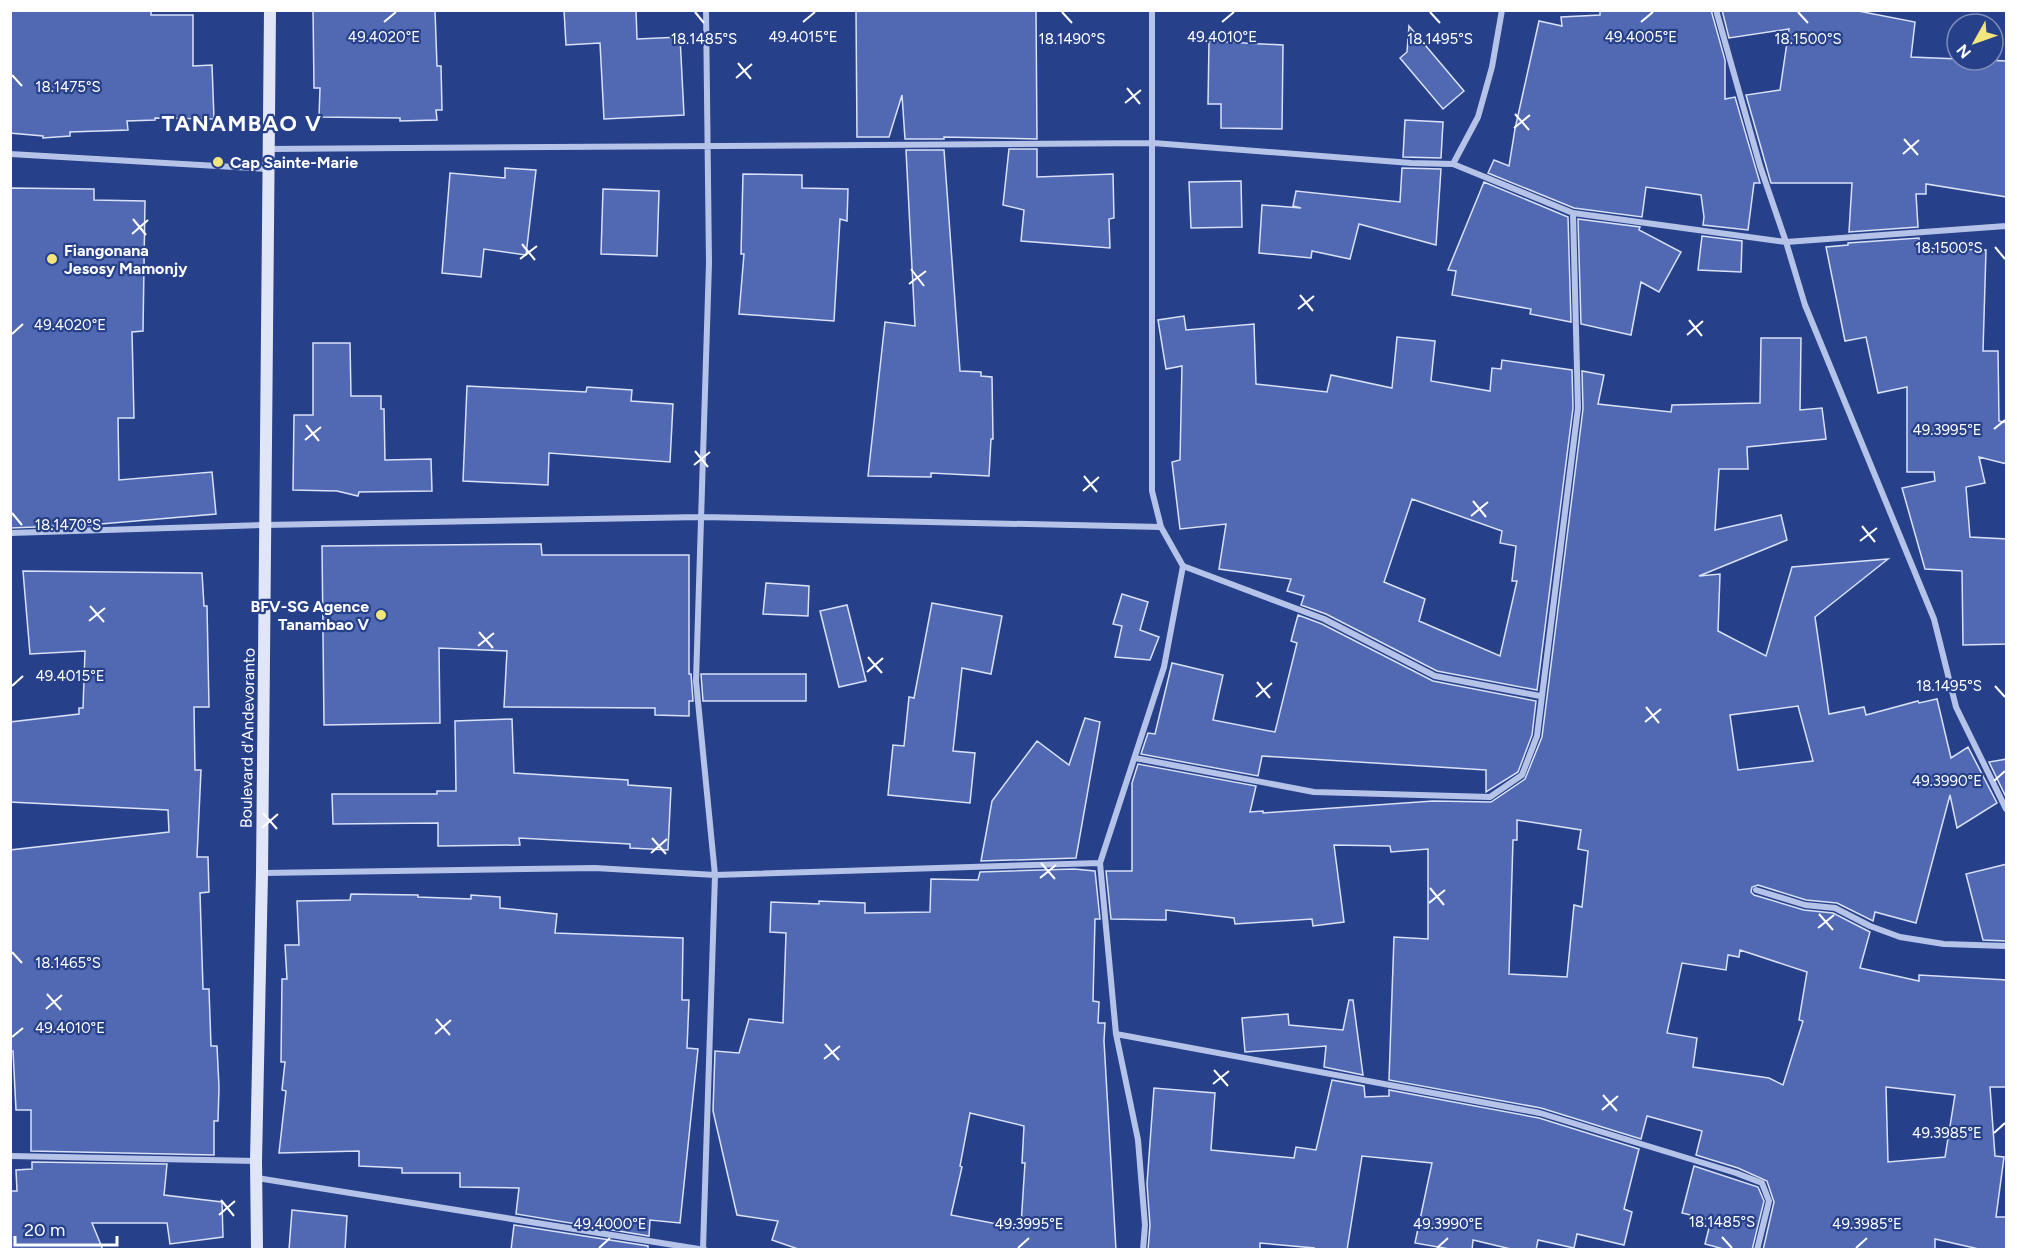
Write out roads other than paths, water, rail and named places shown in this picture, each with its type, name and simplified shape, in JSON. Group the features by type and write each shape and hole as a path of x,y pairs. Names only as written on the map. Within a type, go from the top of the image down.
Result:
{"main road":[{"name":"Boulevard d'Andevoranto","path":"257,1250 256,1161 262,873 270,10"}],"street":[{"path":"257,1178 704,1249 715,875 696,681 709,263 706,10"},
{"path":"1152,10 1152,491 1161,527 1184,566 1324,619 1435,676 1540,696"},
{"path":"1453,164 1478,117 1492,67 1502,10"},
{"path":"1716,10 1760,166 1805,305 1934,619 1956,707 2007,809"},
{"path":"268,149 1153,143 1411,163 1453,164 1573,213 1786,242 2007,226"},
{"path":"10,154 269,169"},
{"path":"1135,758 1314,792 1490,796 1522,775 1537,736 1540,696 1578,408 1573,213"},
{"path":"10,534 265,525 702,517 1161,527"},
{"path":"1143,1250 1145,1225 1138,1140 1116,1034 1100,863 1164,666 1184,566"},
{"path":"262,873 595,868 715,875 1100,863"},
{"path":"1756,890 1805,905 1835,908 1870,926 1900,937 1944,944 2007,946"},
{"path":"1116,1034 1540,1113 1736,1173 1762,1183 1769,1201 1757,1250"},
{"path":"10,1156 256,1161"}],"place":[{"name":"Cap Sainte-Marie","path":"218,162"},
{"name":"Fiangonana Jesosy Mamonjy","path":"52,259"},
{"name":"BFV-SG Agence Tanambao V","path":"381,615"}],"district":[{"name":"TANAMBAO V","path":"242,123"}]}
